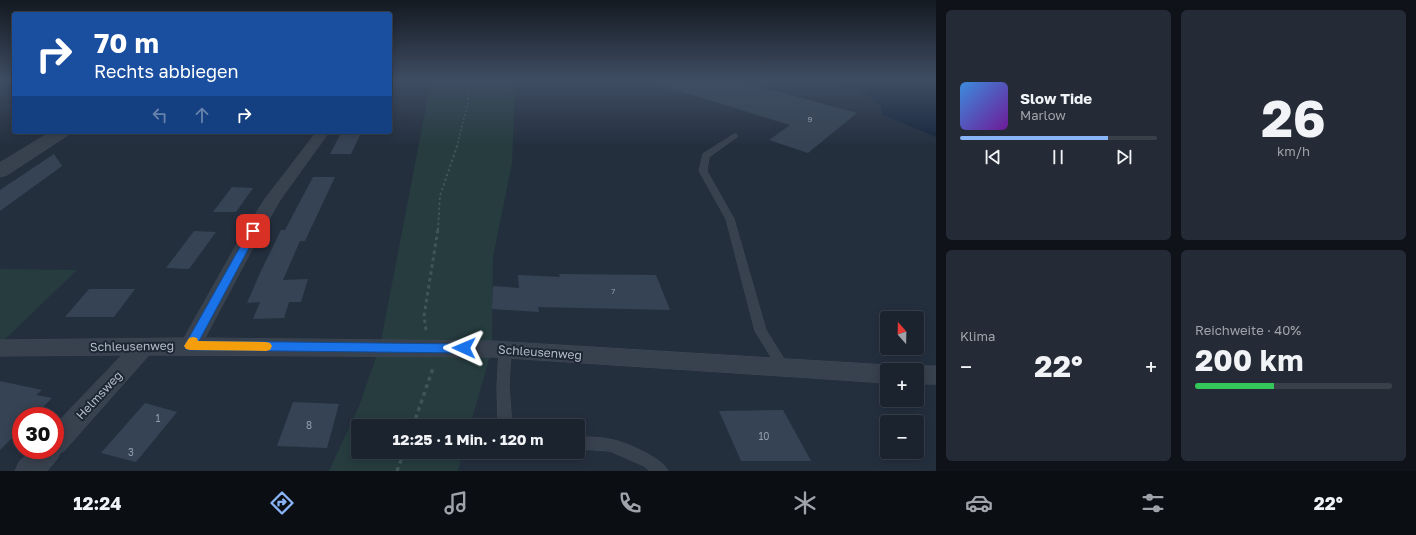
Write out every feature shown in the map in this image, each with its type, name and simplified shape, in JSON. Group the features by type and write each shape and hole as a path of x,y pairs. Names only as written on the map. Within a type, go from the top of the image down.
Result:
{"street":[{"path":"0,171 59,134"},
{"path":"190,346 247,242 273,199 322,134"},
{"name":"Helmsweg","path":"64,433 144,346"},
{"name":"Schleusenweg","path":"0,348 190,346 506,349 880,374"},
{"path":"924,375 936,376"},
{"path":"29,471 40,459"}],"lane":[{"path":"735,136 706,156 703,171 730,219 762,331 782,367"},
{"path":"505,419 503,386 506,349"},
{"path":"585,444 610,446 649,461 661,471"}],"path":[{"path":"415,419 434,364 436,348 425,325 424,316 438,230 440,196 456,151 468,103"},
{"path":"397,471 401,459"}],"green space":[{"path":"427,103 514,103 512,163 493,257 492,349 472,419 353,419 380,346"},
{"path":"0,269 77,270 0,344"},
{"path":"351,423 351,459 461,459 458,471 329,471"}],"water":[{"path":"879,103 936,103 936,137 883,115"}],"building":[{"path":"718,103 820,103 857,113 808,153 769,140 790,125"},
{"path":"340,134 361,134 351,154 330,154"},
{"path":"54,154 62,166 0,211 0,190"},
{"path":"313,177 335,177 305,241 300,241 283,280 308,279 301,302 289,302 284,318 253,319 260,302 247,303 281,230 285,230"},
{"path":"232,187 253,188 236,212 213,212"},
{"path":"194,231 216,232 189,269 166,268"},
{"path":"559,274 656,275 670,310 538,307 539,312 492,309 493,286 519,288 518,275 560,277"},
{"path":"89,289 135,289 114,317 65,317"},
{"path":"0,381 42,390 36,395 52,398 43,407 12,407 12,438 0,450"},
{"path":"293,402 339,404 327,448 277,446"},
{"path":"145,403 177,412 136,462 101,453"},
{"path":"783,410 811,461 741,461 719,411"}],"slow traffic":[{"path":"193,341 190,346 266,346"}],"route":[{"path":"253,231 190,346 464,348"}]}
